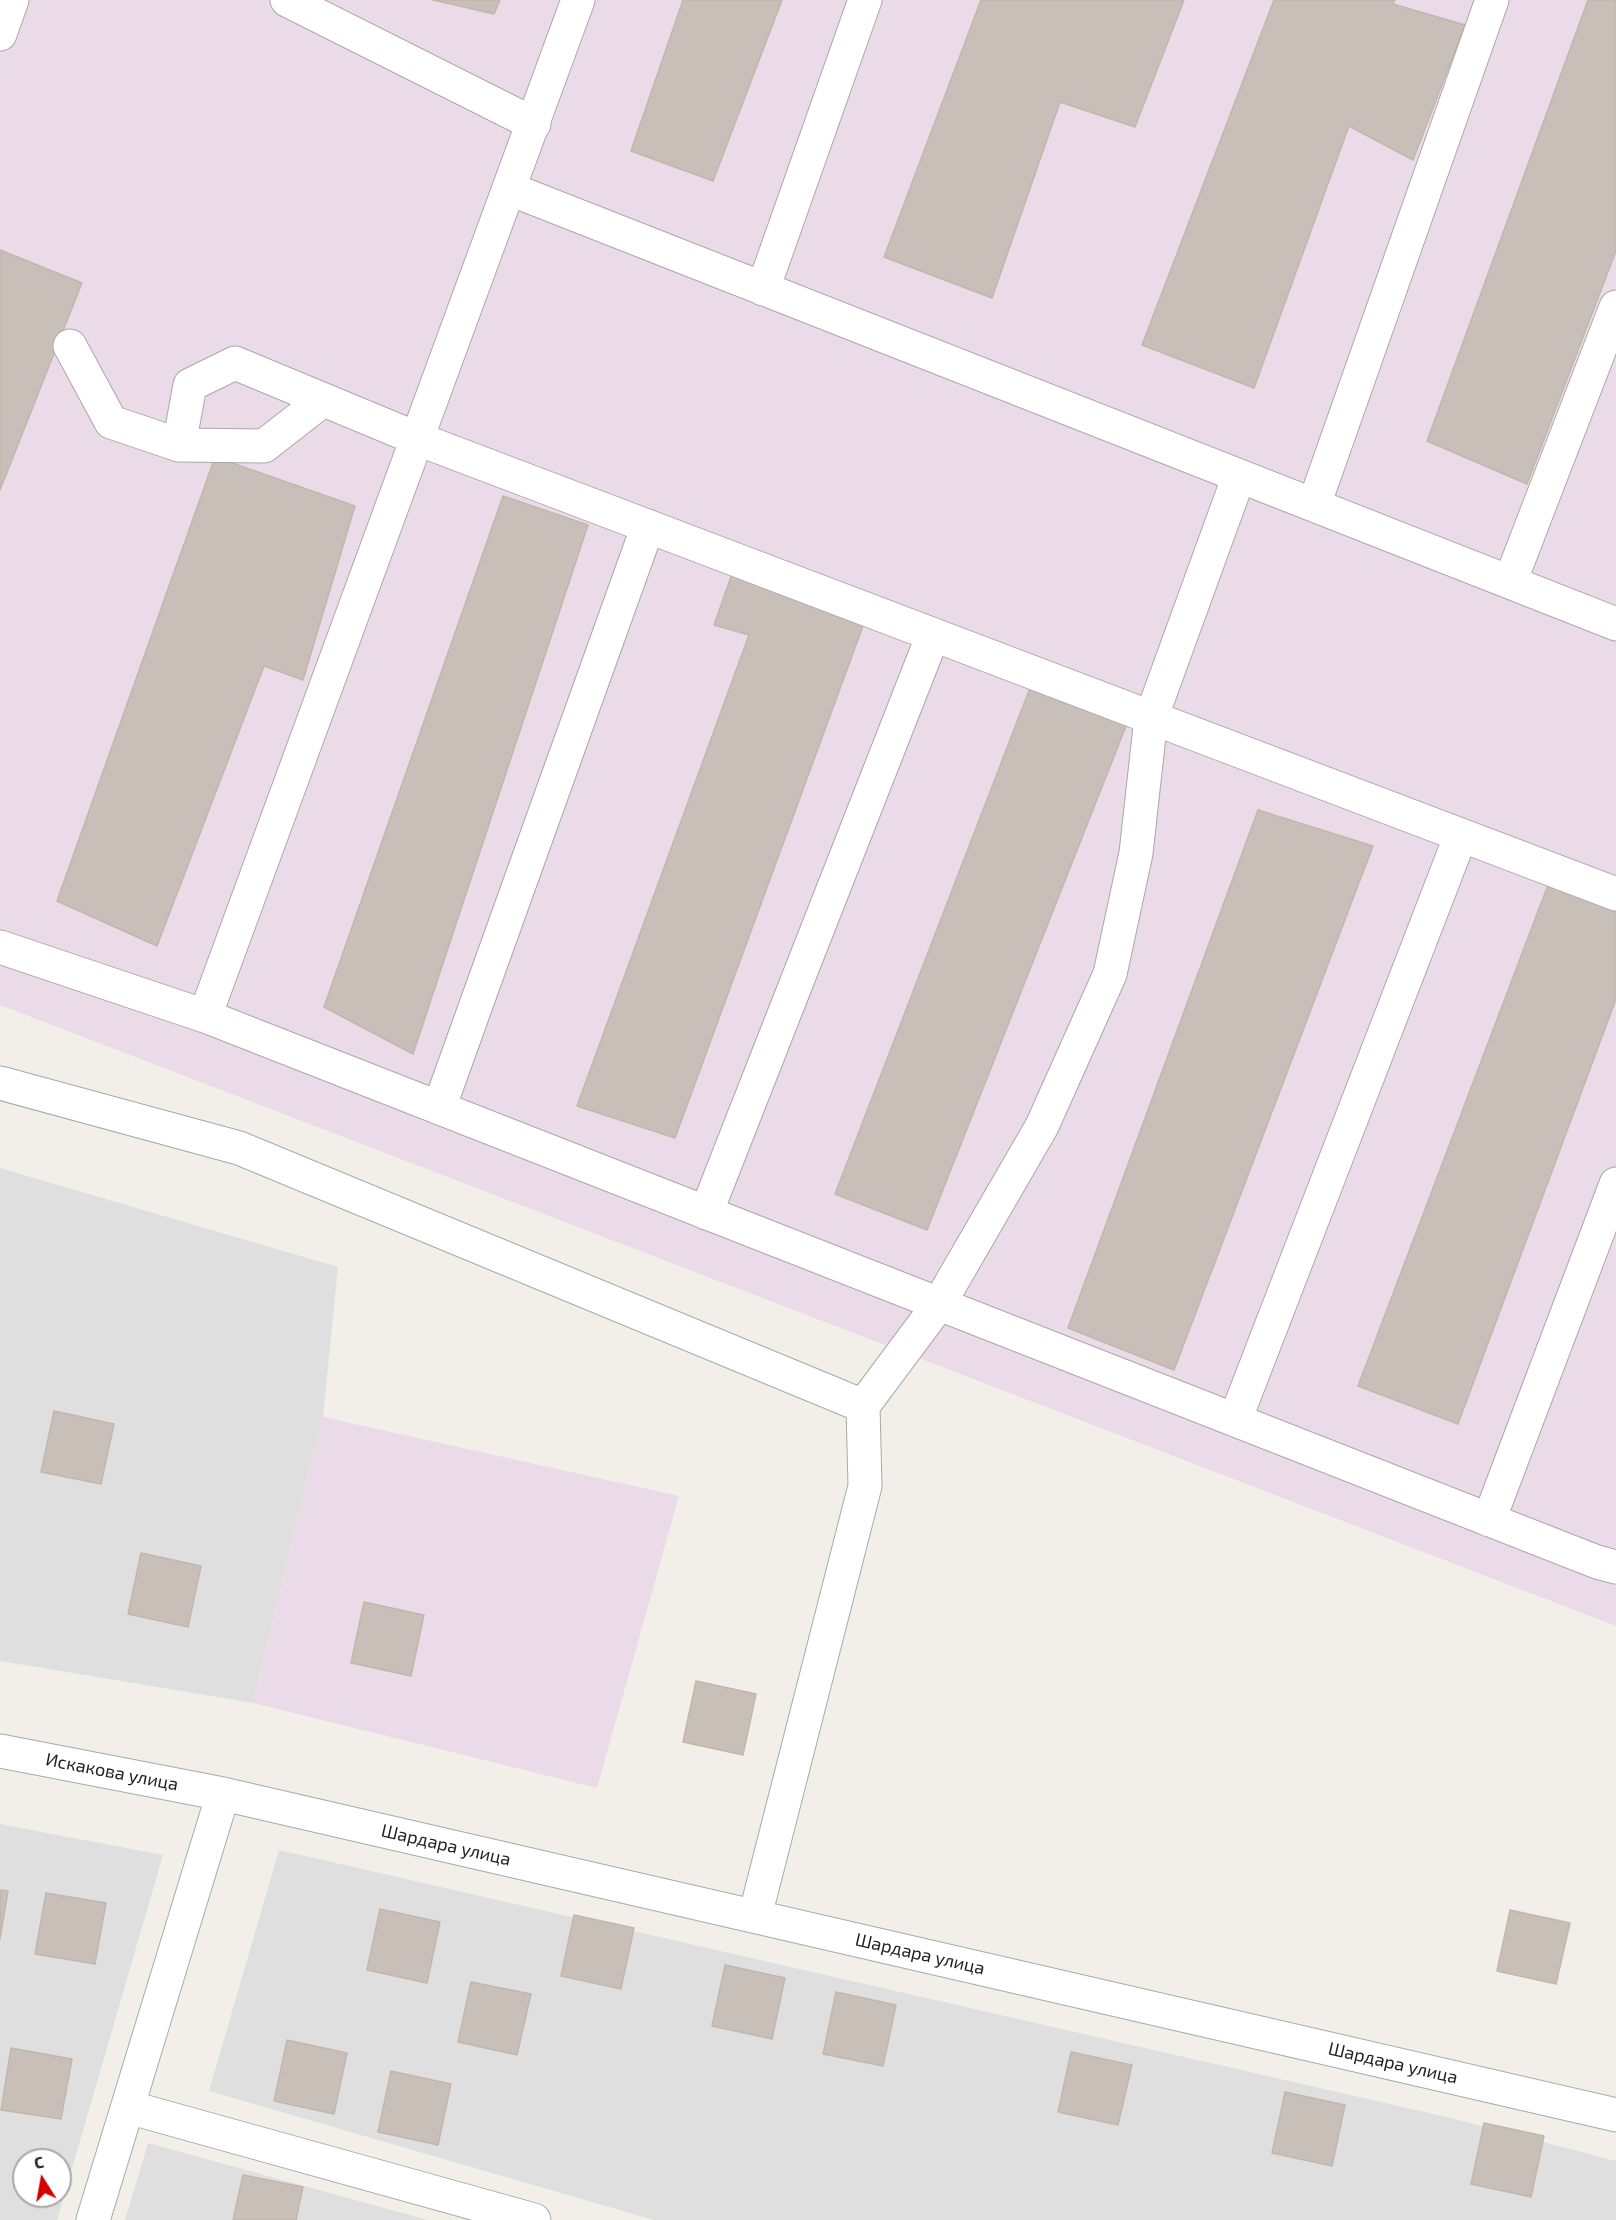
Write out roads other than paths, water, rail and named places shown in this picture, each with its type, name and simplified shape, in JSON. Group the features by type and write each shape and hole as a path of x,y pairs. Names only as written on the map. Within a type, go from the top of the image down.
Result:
{"street":[{"path":"0,34 12,0"},
{"path":"287,0 338,13 534,124"},
{"path":"205,1016 578,0"},
{"path":"763,289 865,0"},
{"path":"1314,505 1492,0"},
{"path":"510,189 1616,624"},
{"path":"1510,582 1616,307"},
{"path":"70,346 111,422 179,445 264,446 323,400"},
{"path":"179,445 190,385 235,363 418,438 1616,894"},
{"path":"755,1916 865,1486 863,1406 939,1304 1042,1126 1110,974 1136,853 1151,718 1239,476"},
{"path":"439,1108 648,526"},
{"path":"706,1213 933,635"},
{"path":"1235,1420 1461,835"},
{"path":"0,947 205,1016 1489,1520 1597,1562 1616,1566"},
{"path":"0,1083 239,1148 863,1406"},
{"path":"1489,1520 1616,1184"},
{"name":"Искакова улица","path":"0,1750 223,1794"},
{"path":"93,2220 223,1794"},
{"name":"Шардара улица","path":"223,1794 1616,2115"},
{"path":"128,2107 534,2220"}]}
